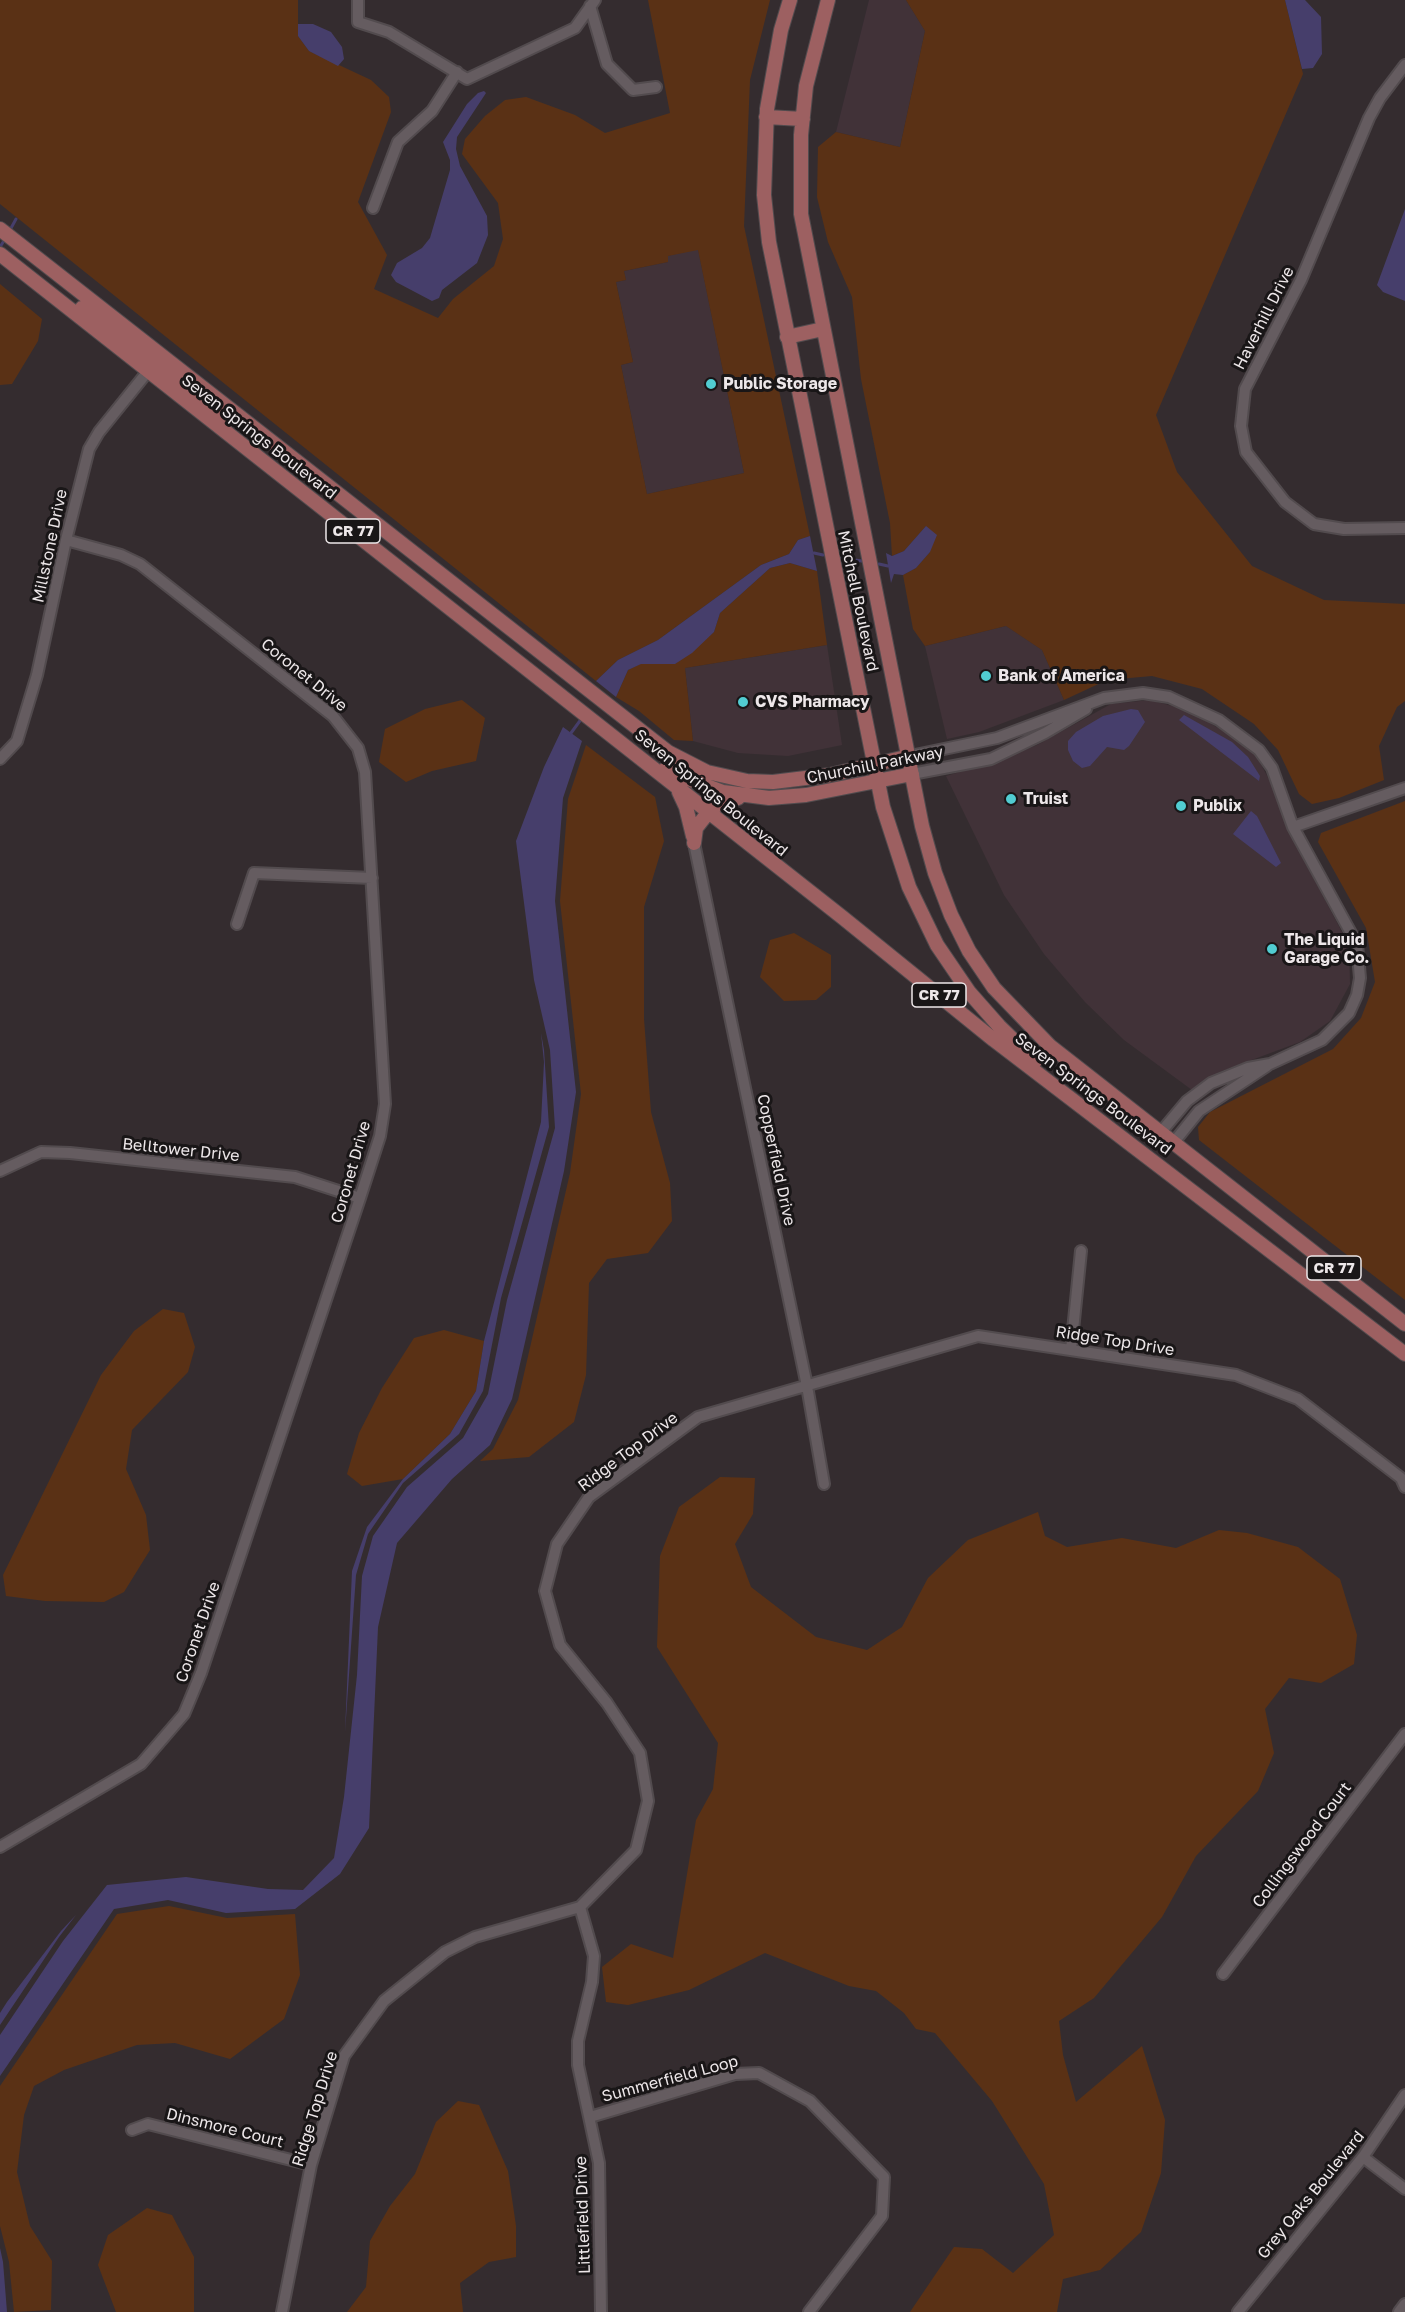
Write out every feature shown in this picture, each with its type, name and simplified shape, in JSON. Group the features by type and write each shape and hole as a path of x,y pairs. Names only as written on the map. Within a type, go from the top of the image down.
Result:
{"main road":[{"name":"Mitchell Boulevard","path":"790,0 772,73 766,117 764,195 769,242 888,830 909,887 933,937 969,992 999,1026 1046,1071 1202,1197"},
{"name":"Mitchell Boulevard","path":"828,0 814,46 803,119 800,174 801,214 912,774"},
{"path":"766,117 803,119"},
{"name":"Seven Springs Boulevard","path":"1,231 35,257 154,363 678,790 842,917 1016,1057 1405,1354"},
{"name":"Seven Springs Boulevard","path":"0,254 60,302 154,363 234,424 261,434 625,720 682,760 707,772 741,780 767,782 796,780 874,764"},
{"path":"787,337 823,329"},
{"name":"Churchill Parkway","path":"874,764 910,756"},
{"name":"Churchill Parkway","path":"644,760 707,788 746,796 806,795 878,783 912,774"},
{"name":"Seven Springs Boulevard","path":"912,774 922,826 935,873 969,951 989,980 1024,1021 1050,1046 1405,1324"},
{"path":"678,790 686,807 694,843"},
{"path":"694,843 696,828 707,813 720,802 746,796"}],"street":[{"path":"358,0 358,22 389,32 467,79 575,28 593,3"},
{"path":"593,3 607,64 633,90 656,87"},
{"name":"Haverhill Drive","path":"1405,65 1380,98 1369,118 1301,280 1245,389 1241,426 1246,452 1285,502 1314,524 1344,529 1405,528"},
{"path":"373,208 398,142 432,111 458,72"},
{"name":"Millstone Drive","path":"0,759 17,741 29,702 89,449 99,432 154,363"},
{"name":"Coronet Drive","path":"0,1847 141,1764 184,1714 205,1662 360,1198 380,1136 385,1104 372,878 363,761 358,748 333,716 140,564 121,555 66,540"},
{"name":"Churchill Parkway","path":"910,756 997,738 1104,698 1143,693 1169,697 1219,720 1259,750 1272,768 1293,827 1357,944 1360,978 1349,1013 1336,1028 1322,1040 1270,1064 1199,1110 1174,1142"},
{"name":"Churchill Parkway","path":"912,774 991,759 1045,733 1104,698"},
{"path":"1293,827 1405,788"},
{"name":"Copperfield Drive","path":"694,843 807,1386 824,1484"},
{"path":"237,924 254,873 372,878"},
{"name":"Churchill Parkway","path":"1161,1132 1187,1101 1210,1083 1248,1068 1270,1064"},
{"name":"Belltower Drive","path":"0,1171 40,1152 70,1153 295,1177 360,1198"},
{"path":"1071,1350 1081,1251"},
{"name":"Ridge Top Drive","path":"282,2312 311,2164 344,2056 384,2001 445,1952 475,1937 580,1907 636,1850 648,1801 640,1752 607,1703 560,1645 545,1591 557,1544 589,1497 698,1418 978,1336 1236,1375 1298,1399 1401,1478 1405,1487"},
{"name":"Collingswood Court","path":"1223,1974 1405,1734"},
{"name":"Littlefield Drive","path":"580,1907 594,1956 592,1982 578,2041 578,2066 599,2163 601,2312"},
{"name":"Summerfield Loop","path":"590,2117 735,2074 759,2073 810,2101 884,2177 882,2216 809,2312"},
{"name":"Grey Oaks Boulevard","path":"1238,2312 1363,2157 1405,2095"},
{"name":"Dinsmore Court","path":"132,2130 148,2124 311,2164"},
{"path":"1363,2157 1405,2189"},
{"path":"1399,2312 1405,2304"}],"shaded area":[{"path":"0,0 298,0 298,36 309,51 371,80 389,97 391,112 358,202 387,255 374,289 438,318 453,299 494,266 503,239 498,203 462,154 465,139 485,116 505,100 526,97 575,115 605,133 670,113 648,0 770,0 750,80 744,226 810,536 798,540 789,554 761,565 658,640 618,660 596,681 0,204","holes":["698,250 744,473 647,494 621,365 633,362 616,282 626,280 624,271 668,262 668,256"]},
{"path":"869,0 906,0 925,31 900,147 836,132"},
{"path":"906,0 1285,0 1303,74 1156,415 1177,472 1252,566 1324,600 1405,604 1405,701 1397,707 1379,746 1384,780 1339,798 1312,804 1299,794 1278,750 1254,724 1202,689 1152,676 1107,680 1064,700 1042,650 1006,626 925,646 913,629 903,575 916,568 930,552 926,526 904,551 892,556 890,523 861,379 852,297 828,242 817,197 818,147 836,132 900,147 925,31"},
{"path":"1285,0 1305,0 1321,17 1322,54 1313,68 1302,69"},
{"path":"298,24 313,24 331,32 342,47 344,59 338,66 309,51 298,36"},
{"path":"484,91 486,93 457,137 456,149 460,166 487,216 488,235 477,263 442,290 439,298 432,301 396,282 391,275 397,263 422,248 430,238 450,170 450,160 443,142 467,104 478,93"},
{"path":"1405,209 1405,301 1383,292 1377,285"},
{"path":"698,249 744,473 647,494 621,365 633,362 616,282 626,280 624,271 668,262 667,256"},
{"path":"0,284 42,319 38,341 12,384 0,385"},
{"path":"926,526 937,535 930,552 916,568 903,575 894,574 891,583 886,553 892,556 904,551"},
{"path":"810,536 817,571 790,563 770,568 720,613 714,632 692,653 675,664 641,664 628,670 616,697 596,681 618,660 658,640 761,565 789,554 798,540"},
{"path":"790,563 817,571 827,645 685,668 693,741 674,740 639,711 616,697 628,670 640,664 675,664 714,632 720,613 770,568"},
{"path":"1006,626 1042,650 1064,700 979,732 947,739 925,646"},
{"path":"827,645 842,745 788,756 738,753 693,741 685,668"},
{"path":"462,700 485,718 476,761 432,771 406,782 379,762 385,729 425,709"},
{"path":"1150,700 1187,710 1234,737 1256,755 1273,787 1294,842 1349,945 1350,984 1330,1021 1300,1042 1222,1071 1192,1090 1124,1040 1085,1002 1044,954 1004,895 946,776 997,761 1037,745 1111,704"},
{"path":"1131,709 1138,710 1145,722 1129,746 1124,750 1107,747 1090,766 1082,768 1073,761 1068,750 1068,741 1076,732 1103,716"},
{"path":"1184,715 1232,742 1248,757 1260,776 1259,781 1179,720"},
{"path":"563,727 582,741 563,798 555,901 576,1092 564,1171 512,1399 490,1445 452,1479 397,1543 378,1627 369,1828 340,1874 295,1909 226,1913 168,1900 114,1909 0,2076 0,2035 63,1941 107,1885 186,1877 268,1889 303,1890 334,1858 344,1797 357,1675 362,1576 373,1536 407,1487 463,1438 488,1394 507,1300 555,1128 550,1050 534,980 516,841 544,767"},
{"path":"586,745 655,797 664,841 644,907 644,1019 651,1112 670,1183 672,1221 648,1253 607,1259 589,1283 586,1375 574,1422 529,1457 480,1461 493,1449 518,1400 570,1173 581,1094 560,901 568,799"},
{"path":"1405,801 1405,1300 1199,1140 1198,1127 1210,1112 1333,1049 1361,1018 1375,982 1366,928 1318,842 1321,833"},
{"path":"1251,811 1257,816 1281,863 1276,867 1233,834"},
{"path":"794,933 831,955 831,987 816,1000 784,1001 760,977 770,940"},
{"path":"541,1033 544,1050 549,1127 501,1298 483,1391 459,1434 403,1483 368,1534 356,1575 345,1732 352,1571 367,1527 403,1479 450,1434 476,1391 484,1341 541,1122 544,1062"},
{"path":"163,1309 184,1313 195,1347 188,1372 132,1430 126,1469 146,1515 150,1550 124,1592 104,1602 45,1601 6,1596 3,1575 101,1375 134,1331"},
{"path":"444,1330 484,1341 476,1391 450,1434 403,1479 362,1486 347,1474 359,1433 382,1388 414,1338"},
{"path":"720,1477 755,1478 753,1514 735,1544 751,1587 816,1637 867,1650 902,1627 928,1578 968,1540 1038,1512 1045,1536 1067,1547 1122,1538 1176,1548 1219,1530 1247,1533 1298,1547 1340,1579 1357,1635 1354,1664 1321,1683 1289,1678 1265,1709 1274,1753 1258,1791 1196,1856 1162,1917 1094,1998 1059,2021 1063,2055 1076,2102 1142,2046 1165,2120 1161,2173 1141,2232 1100,2270 1063,2279 1057,2312 910,2312 954,2247 982,2249 1013,2273 1054,2235 1044,2184 992,2101 935,2033 916,2029 904,2013 876,1991 849,1986 765,1953 689,1990 628,2005 606,2002 602,1967 631,1944 673,1958 696,1820 713,1789 718,1743 657,1647 660,1556 679,1507"},
{"path":"169,1906 227,1918 295,1914 300,1975 284,2019 230,2059 175,2043 137,2045 64,2070 34,2086 24,2115 17,2172 30,2226 52,2261 51,2310 14,2312 9,2262 0,2226 0,2086 117,1914"},
{"path":"76,1915 0,2025 0,2013 7,2002 61,1931"},
{"path":"458,2101 479,2105 508,2171 516,2226 516,2257 489,2262 460,2283 463,2312 347,2312 366,2287 370,2241 390,2206 415,2174 436,2122"},
{"path":"147,2208 172,2215 194,2257 194,2312 116,2312 98,2265 108,2235"},
{"path":"0,2248 3,2262 7,2312 0,2312"}],"waterway":[{"path":"10,230 16,219"},
{"path":"0,247 5,239"},
{"path":"814,553 823,555"},
{"path":"841,558 862,561"},
{"path":"879,564 888,566"},
{"path":"571,733 582,718"}],"place":[{"name":"Public Storage","path":"711,384"},
{"name":"Bank of America","path":"986,676"},
{"name":"CVS Pharmacy","path":"743,702"},
{"name":"Truist","path":"1011,799"},
{"name":"Publix","path":"1181,806"},
{"name":"The Liquid Garage Co.","path":"1272,949"}]}
